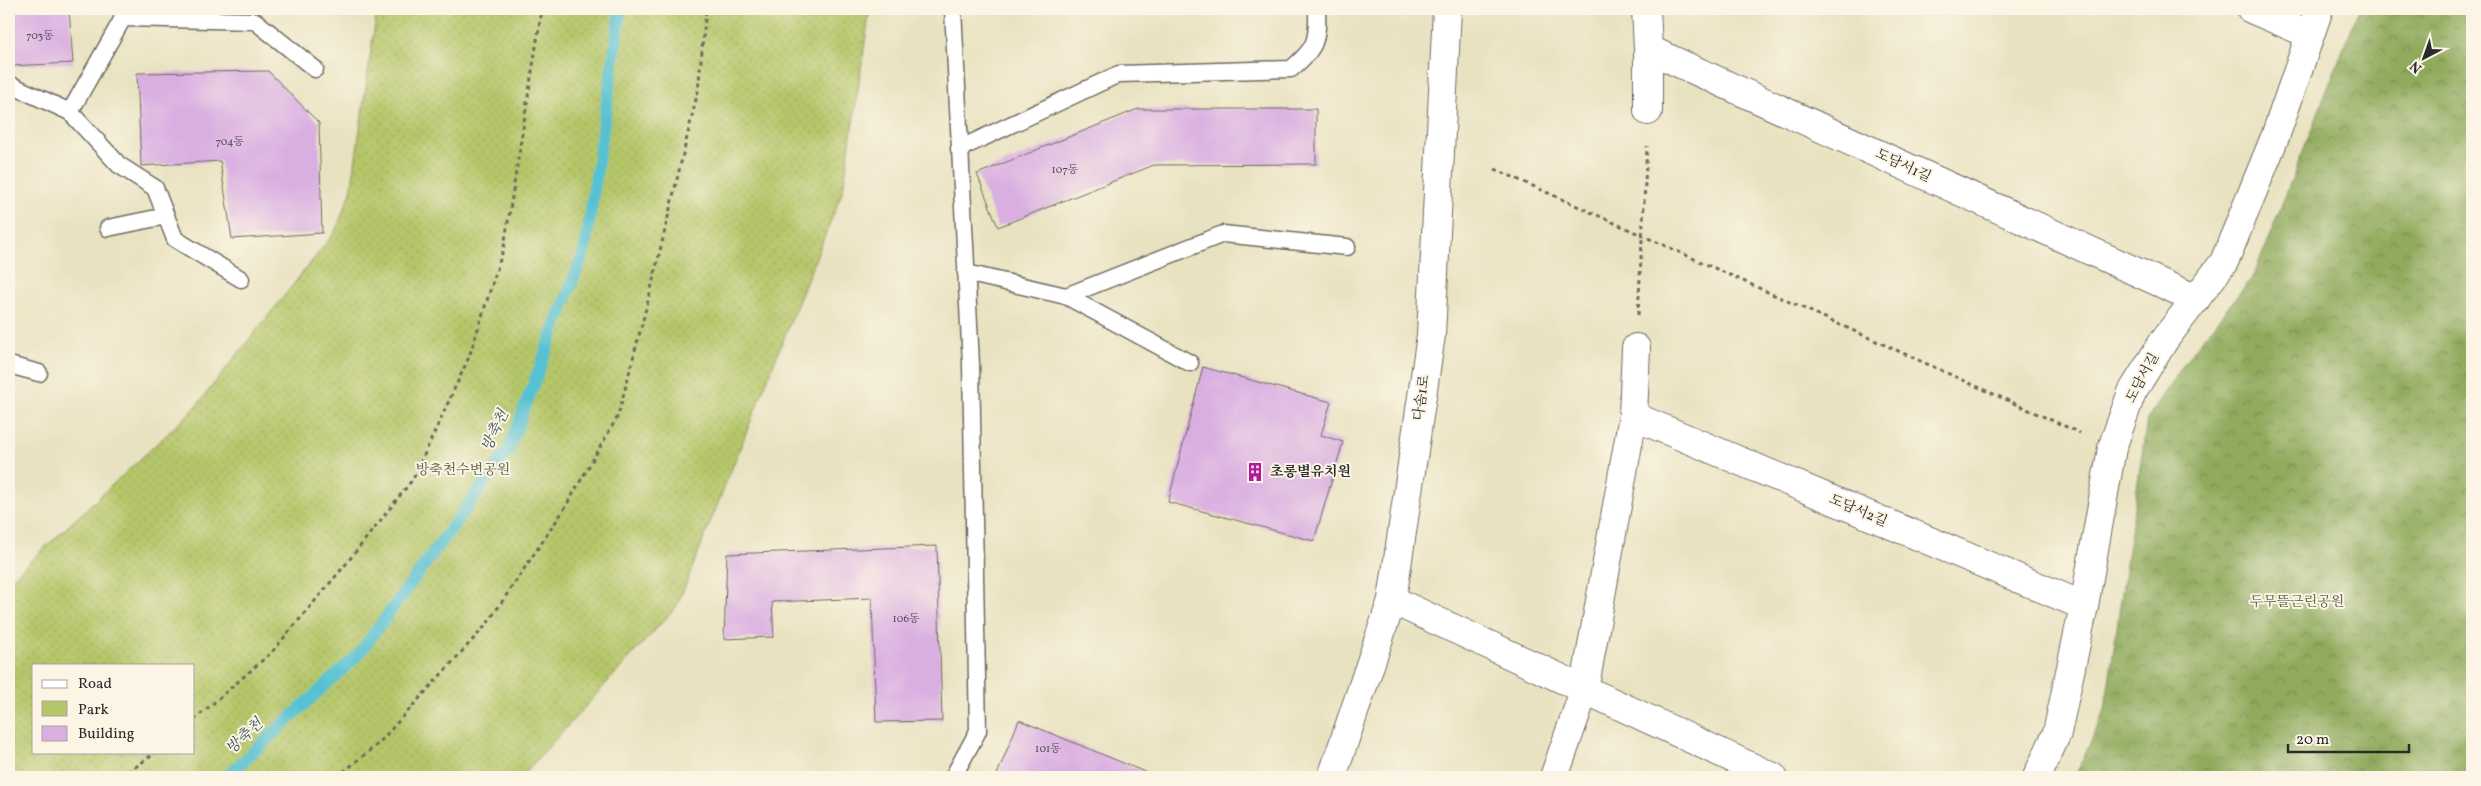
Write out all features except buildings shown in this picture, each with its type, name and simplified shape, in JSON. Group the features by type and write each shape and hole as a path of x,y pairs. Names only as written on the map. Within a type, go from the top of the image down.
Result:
{"street":[{"name":"다솜1로","path":"1332,777 1392,600 1431,335 1447,9"},
{"path":"1646,9 1648,111"},
{"path":"2251,9 2309,34"},
{"name":"도담서길","path":"2037,777 2057,733 2084,606 2112,448 2132,392 2164,339 2224,262 2276,138 2309,34 2319,9"},
{"name":"도담서1길","path":"1648,49 2196,299"},
{"path":"1554,777 1584,691 1633,416 1636,348"},
{"name":"도담서2길","path":"1633,416 2084,606"},
{"path":"1392,600 1584,691 1773,777"}],"lane":[{"path":"953,9 971,364 978,731 953,777"},
{"path":"959,149 1119,74 1291,69 1309,54 1318,34 1318,9"},
{"path":"70,112 122,13 255,21 315,68"},
{"path":"9,84 70,112 119,165 155,188 175,239 241,279"},
{"path":"108,228 166,216"},
{"path":"1066,296 1223,234 1347,247"},
{"path":"966,273 1066,296 1190,363"},
{"path":"9,365 38,373"}],"path":[{"path":"195,719 272,652 346,564 413,479 469,358 504,247 542,9"},
{"path":"337,777 378,744 487,624 563,511 618,416 650,297 698,92 706,9"},
{"path":"1636,348 1648,111"},
{"path":"1495,169 2112,448"},
{"path":"122,777 153,754"}],"green space":[{"name":"방축천수변공원","path":"377,9 870,9 843,190 677,606 521,777 9,777 9,581 194,409 335,232 351,192"},
{"name":"두무뜰근린공원","path":"2359,9 2472,9 2472,777 2075,777 2105,710 2147,419 2192,352 2254,275"}],"waterway":[{"name":"방축천","path":"226,777 359,654 508,451 585,249 621,9"}],"place":[{"name":"초롱별유치원","path":"1255,472"}]}
